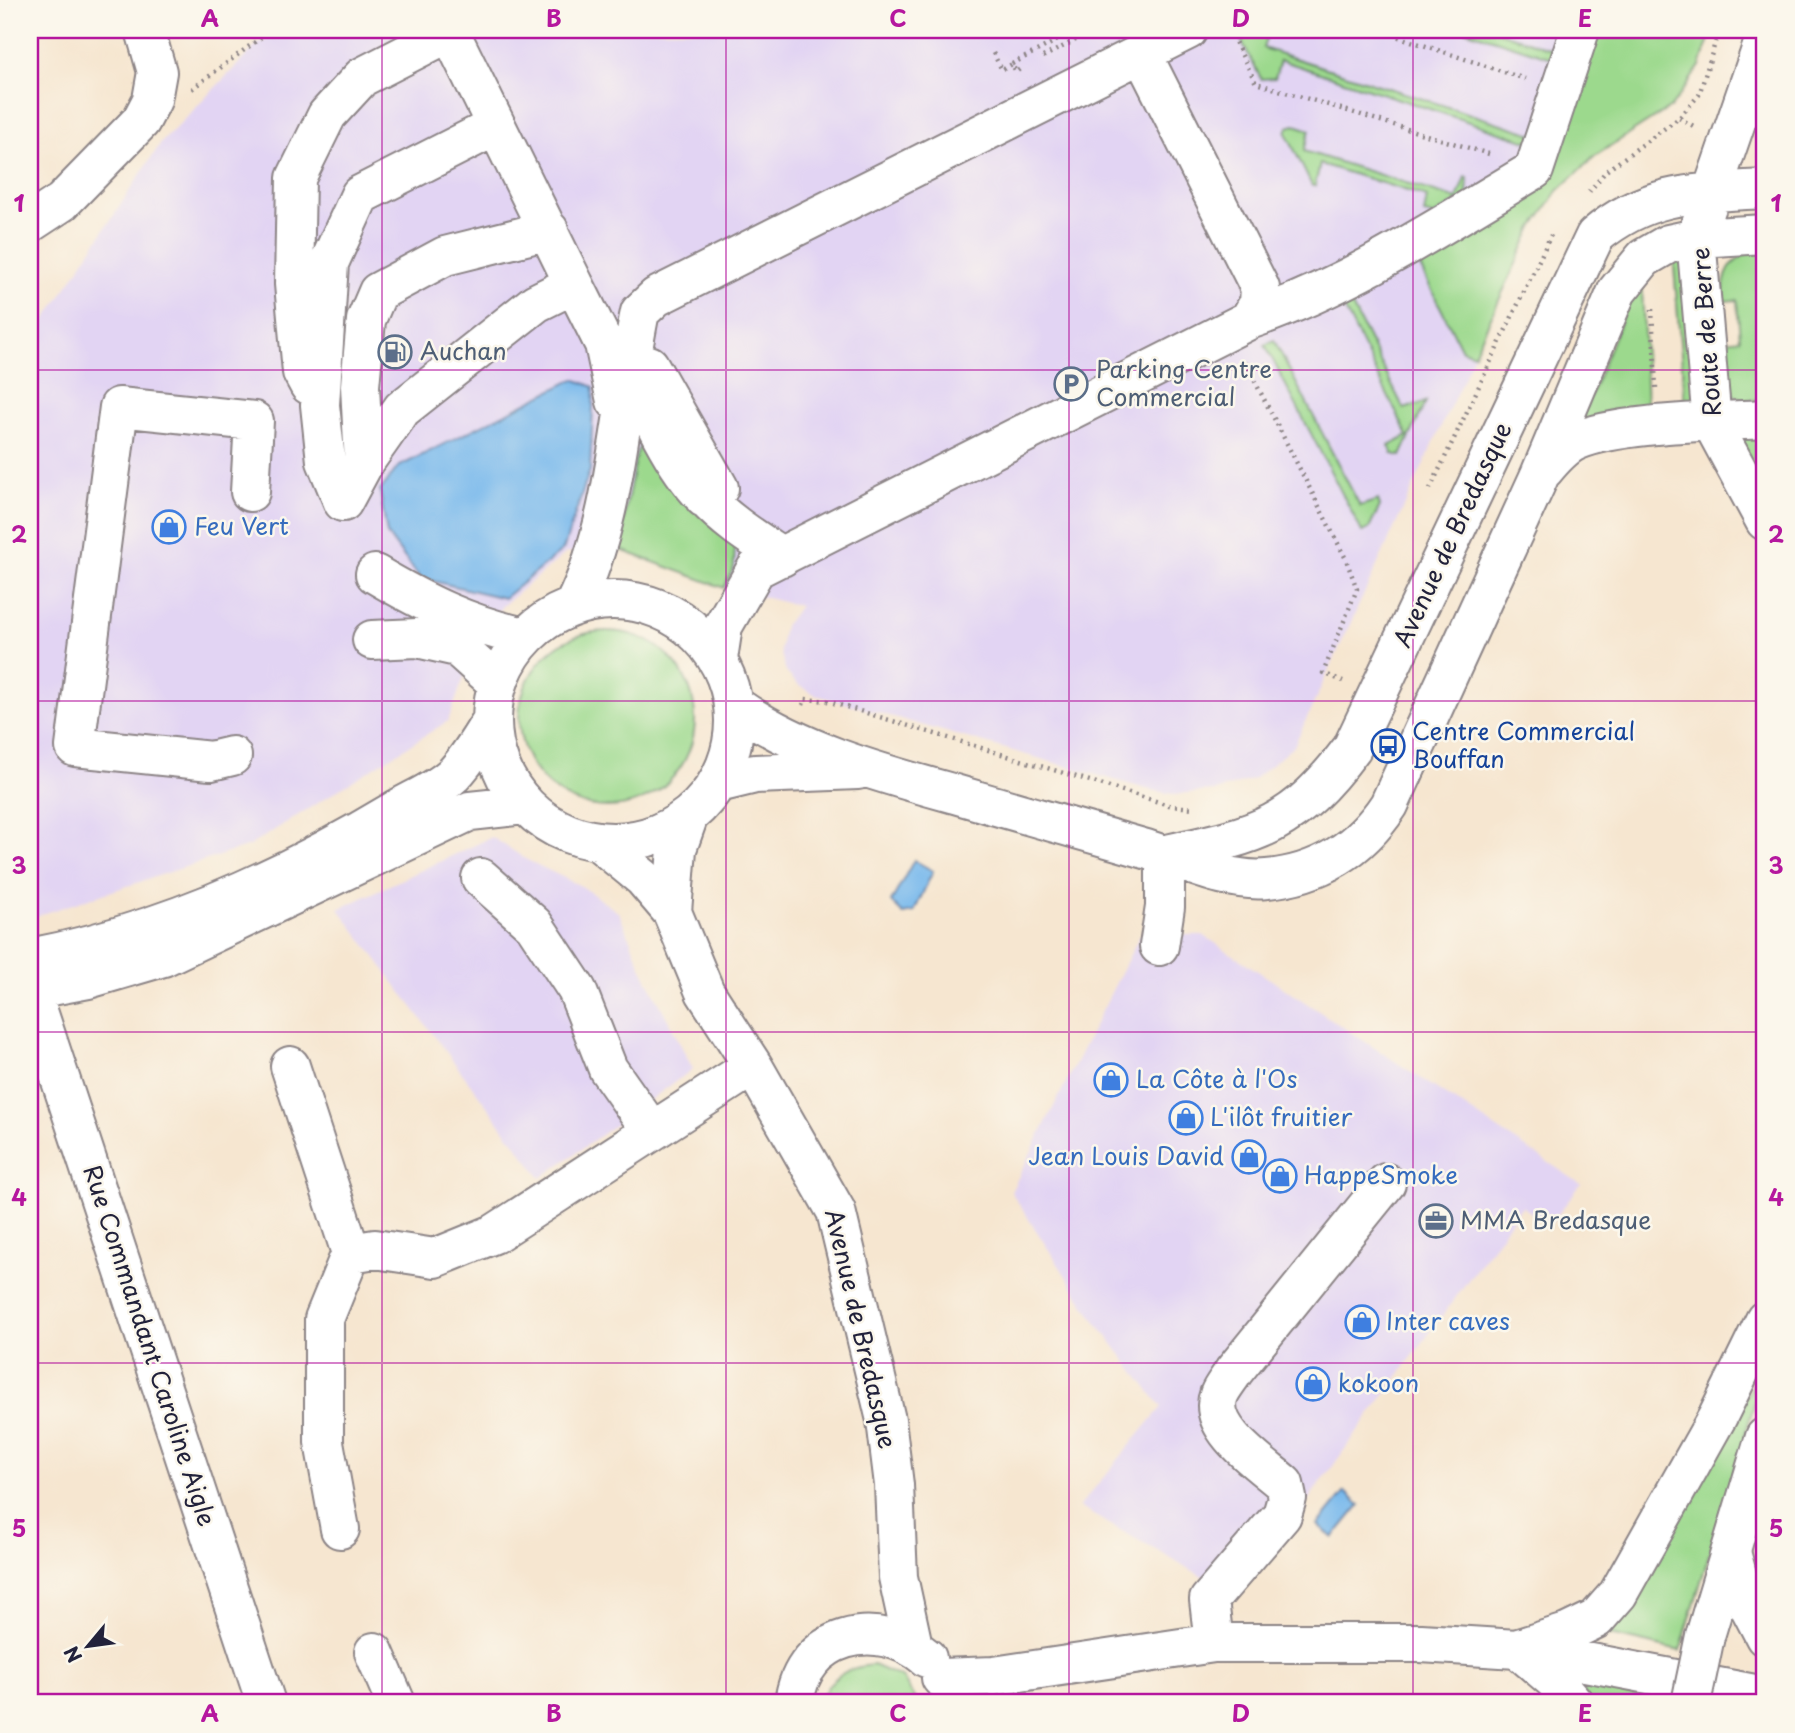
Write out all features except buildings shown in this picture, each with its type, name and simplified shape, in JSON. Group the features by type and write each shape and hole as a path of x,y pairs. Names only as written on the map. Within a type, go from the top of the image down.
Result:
{"street":[{"path":"574,605 593,564 610,491 640,312 656,297 1145,42 1188,30"},
{"path":"718,659 723,626 756,569 1244,335 1534,170 1580,30"},
{"path":"320,405 302,372 294,284 296,178 327,115 362,77 449,31 604,344 620,420"},
{"path":"30,223 62,202 141,121 152,100 156,81 155,37"},
{"path":"1696,238 1765,38"},
{"path":"1145,42 1260,288 1259,303 1244,335"},
{"path":"496,126 360,195 329,263 320,405 326,461 343,502 364,463 402,409 536,303 575,284"},
{"name":"Avenue de Bredasque","path":"1165,854 1245,836 1264,829 1304,804 1326,783 1352,747 1595,236 1613,220 1639,206 1679,195 1765,189"},
{"path":"364,463 360,386 366,320 378,292 445,257 549,230"},
{"name":"Route de Berre","path":"1765,234 1696,238 1712,423 1765,521"},
{"name":"Avenue de Bredasque","path":"734,705 760,724 868,770 1165,854 1235,877 1267,879 1321,866 1361,841 1389,805 1539,477 1616,291 1644,258 1668,244 1696,238"},
{"path":"630,368 648,410 704,498 739,529 782,557"},
{"path":"232,756 211,761 75,747 119,407 254,421 250,492"},
{"name":"Avenue de Bredasque","path":"1539,477 1564,449 1591,436 1765,419"},
{"path":"375,575 431,607 494,630 525,636"},
{"path":"607,599 650,606 671,614 697,633 718,659 734,705 732,746 718,783 688,818 660,834 640,839 598,842 571,836 547,823 525,805 503,773 491,723 497,683 508,658 525,636 548,618 574,605 607,599"},
{"path":"372,640 417,638 457,647 497,683"},
{"path":"30,979 84,948 152,926 239,890 360,831 452,776 491,723"},
{"name":"Avenue de Bredasque","path":"718,783 755,774 868,770"},
{"path":"30,979 88,979 163,957 470,811 525,805"},
{"name":"Avenue de Bredasque","path":"671,912 677,849 688,818"},
{"name":"Avenue de Bredasque","path":"598,842 643,878 671,912 705,992 752,1066 836,1211 886,1420 894,1485 898,1577 913,1646"},
{"path":"1159,946 1165,907 1165,854"},
{"path":"481,878 534,925 578,989 608,1069 651,1130"},
{"name":"Rue Commandant Caroline Aigle","path":"30,979 266,1703"},
{"path":"290,1066 351,1253 324,1319 324,1442 340,1529"},
{"path":"351,1253 375,1249 435,1258 494,1234 752,1066"},
{"path":"1214,1643 1209,1600 1282,1515 1287,1498 1284,1484 1230,1437 1219,1415 1218,1396 1234,1371 1386,1183"},
{"path":"1517,1649 1567,1633 1596,1619 1618,1594 1718,1416 1765,1320"},
{"path":"1691,1703 1705,1636 1765,1437"},
{"path":"1731,1552 1742,1593 1765,1637"},
{"path":"866,1634 898,1577"},
{"path":"794,1703 796,1688 812,1661 837,1642 866,1634 891,1636 913,1646 929,1660 945,1691 982,1690 1214,1643 1421,1643 1517,1649 1765,1696"},
{"path":"1517,1649 1553,1679 1574,1703"},
{"path":"374,1653 396,1703"}],"path":[{"path":"141,121 173,103 271,30"},
{"path":"993,52 1002,69 1077,30"},
{"path":"1038,60 1095,30"},
{"path":"1229,30 1256,83 1494,156"},
{"path":"1378,30 1536,83"},
{"path":"1584,197 1606,171 1654,139 1679,118 1699,95 1719,30"},
{"path":"1012,64 1016,72 1027,66"},
{"path":"1428,492 1545,242 1553,233"},
{"path":"1651,302 1656,394"},
{"path":"1244,335 1357,589 1322,673 1377,694"},
{"path":"1334,693 1346,668"},
{"path":"805,699 827,701 1172,806 1206,809"}],"shaded area":[{"path":"286,30 1712,30 1700,66 1671,107 1595,156 1558,191 1532,229 1294,746 1254,779 1216,791 1173,794 1150,790 816,695 798,685 786,672 780,650 784,626 800,606 724,588 618,549 566,553 502,606 476,645 448,721 249,846 30,918 30,374 40,328 161,143 258,44"},
{"path":"492,837 527,860 583,887 619,913 643,971 693,1069 541,1178 339,909"},
{"path":"1140,935 1203,935 1581,1184 1549,1226 1522,1206 1238,1596 1079,1507 1162,1407 1096,1322 1011,1192"}],"green space":[{"path":"1247,30 1269,30 1263,48 1533,134 1530,142 1280,60 1275,78 1261,79 1241,40"},
{"path":"1464,30 1493,30 1561,52 1558,60"},
{"path":"1592,30 1625,30 1635,34 1642,30 1712,30 1700,66 1671,107 1595,156 1558,191 1532,229 1474,354 1462,350 1414,255 1540,173"},
{"path":"1295,125 1310,130 1304,151 1457,199 1465,177 1468,177 1467,196 1433,216 1424,214 1427,197 1320,164 1315,186 1312,186 1286,133 1288,127"},
{"path":"1755,249 1765,249 1765,400 1745,400 1733,395 1725,341 1740,339 1737,300 1723,301 1723,291 1726,275 1733,263"},
{"path":"1684,254 1696,404 1685,405 1673,255"},
{"path":"1642,284 1647,407 1609,411 1579,424 1627,305"},
{"path":"1349,300 1404,409 1426,402 1401,456 1393,454 1389,446 1408,436 1342,304"},
{"path":"1274,340 1360,506 1378,500 1380,506 1369,529 1362,532 1265,345"},
{"path":"1765,434 1765,469 1753,470 1737,437"},
{"path":"651,438 735,544 734,567 724,588 618,549 636,455 641,444"},
{"path":"607,631 641,637 669,657 689,685 695,719 689,753 669,781 641,801 607,807 573,801 545,781 525,753 519,719 525,685 545,657 573,637"},
{"path":"1757,1376 1760,1385 1680,1651 1610,1635 1641,1589"},
{"path":"873,1665 903,1678 917,1703 820,1703 833,1680 855,1668"},
{"path":"1581,1686 1677,1703 1589,1703"}],"water":[{"path":"574,379 594,387 590,470 563,550 504,598 420,578 387,534 380,491 398,467"},
{"path":"914,860 933,871 914,912 903,914 891,902"},
{"path":"1345,1492 1360,1505 1333,1538 1318,1525"}],"place":[{"name":"Auchan","path":"395,352"},
{"name":"Parking Centre Commercial","path":"1071,384"},
{"name":"Feu Vert","path":"169,527"},
{"name":"Centre Commercial Bouffan","path":"1388,746"},
{"name":"La Côte à l'Os","path":"1111,1080"},
{"name":"L'ilôt fruitier","path":"1186,1118"},
{"name":"Jean Louis David","path":"1249,1157"},
{"name":"HappeSmoke","path":"1280,1176"},
{"name":"MMA Bredasque","path":"1436,1221"},
{"name":"Inter caves","path":"1362,1322"},
{"name":"kokoon","path":"1313,1384"}]}
